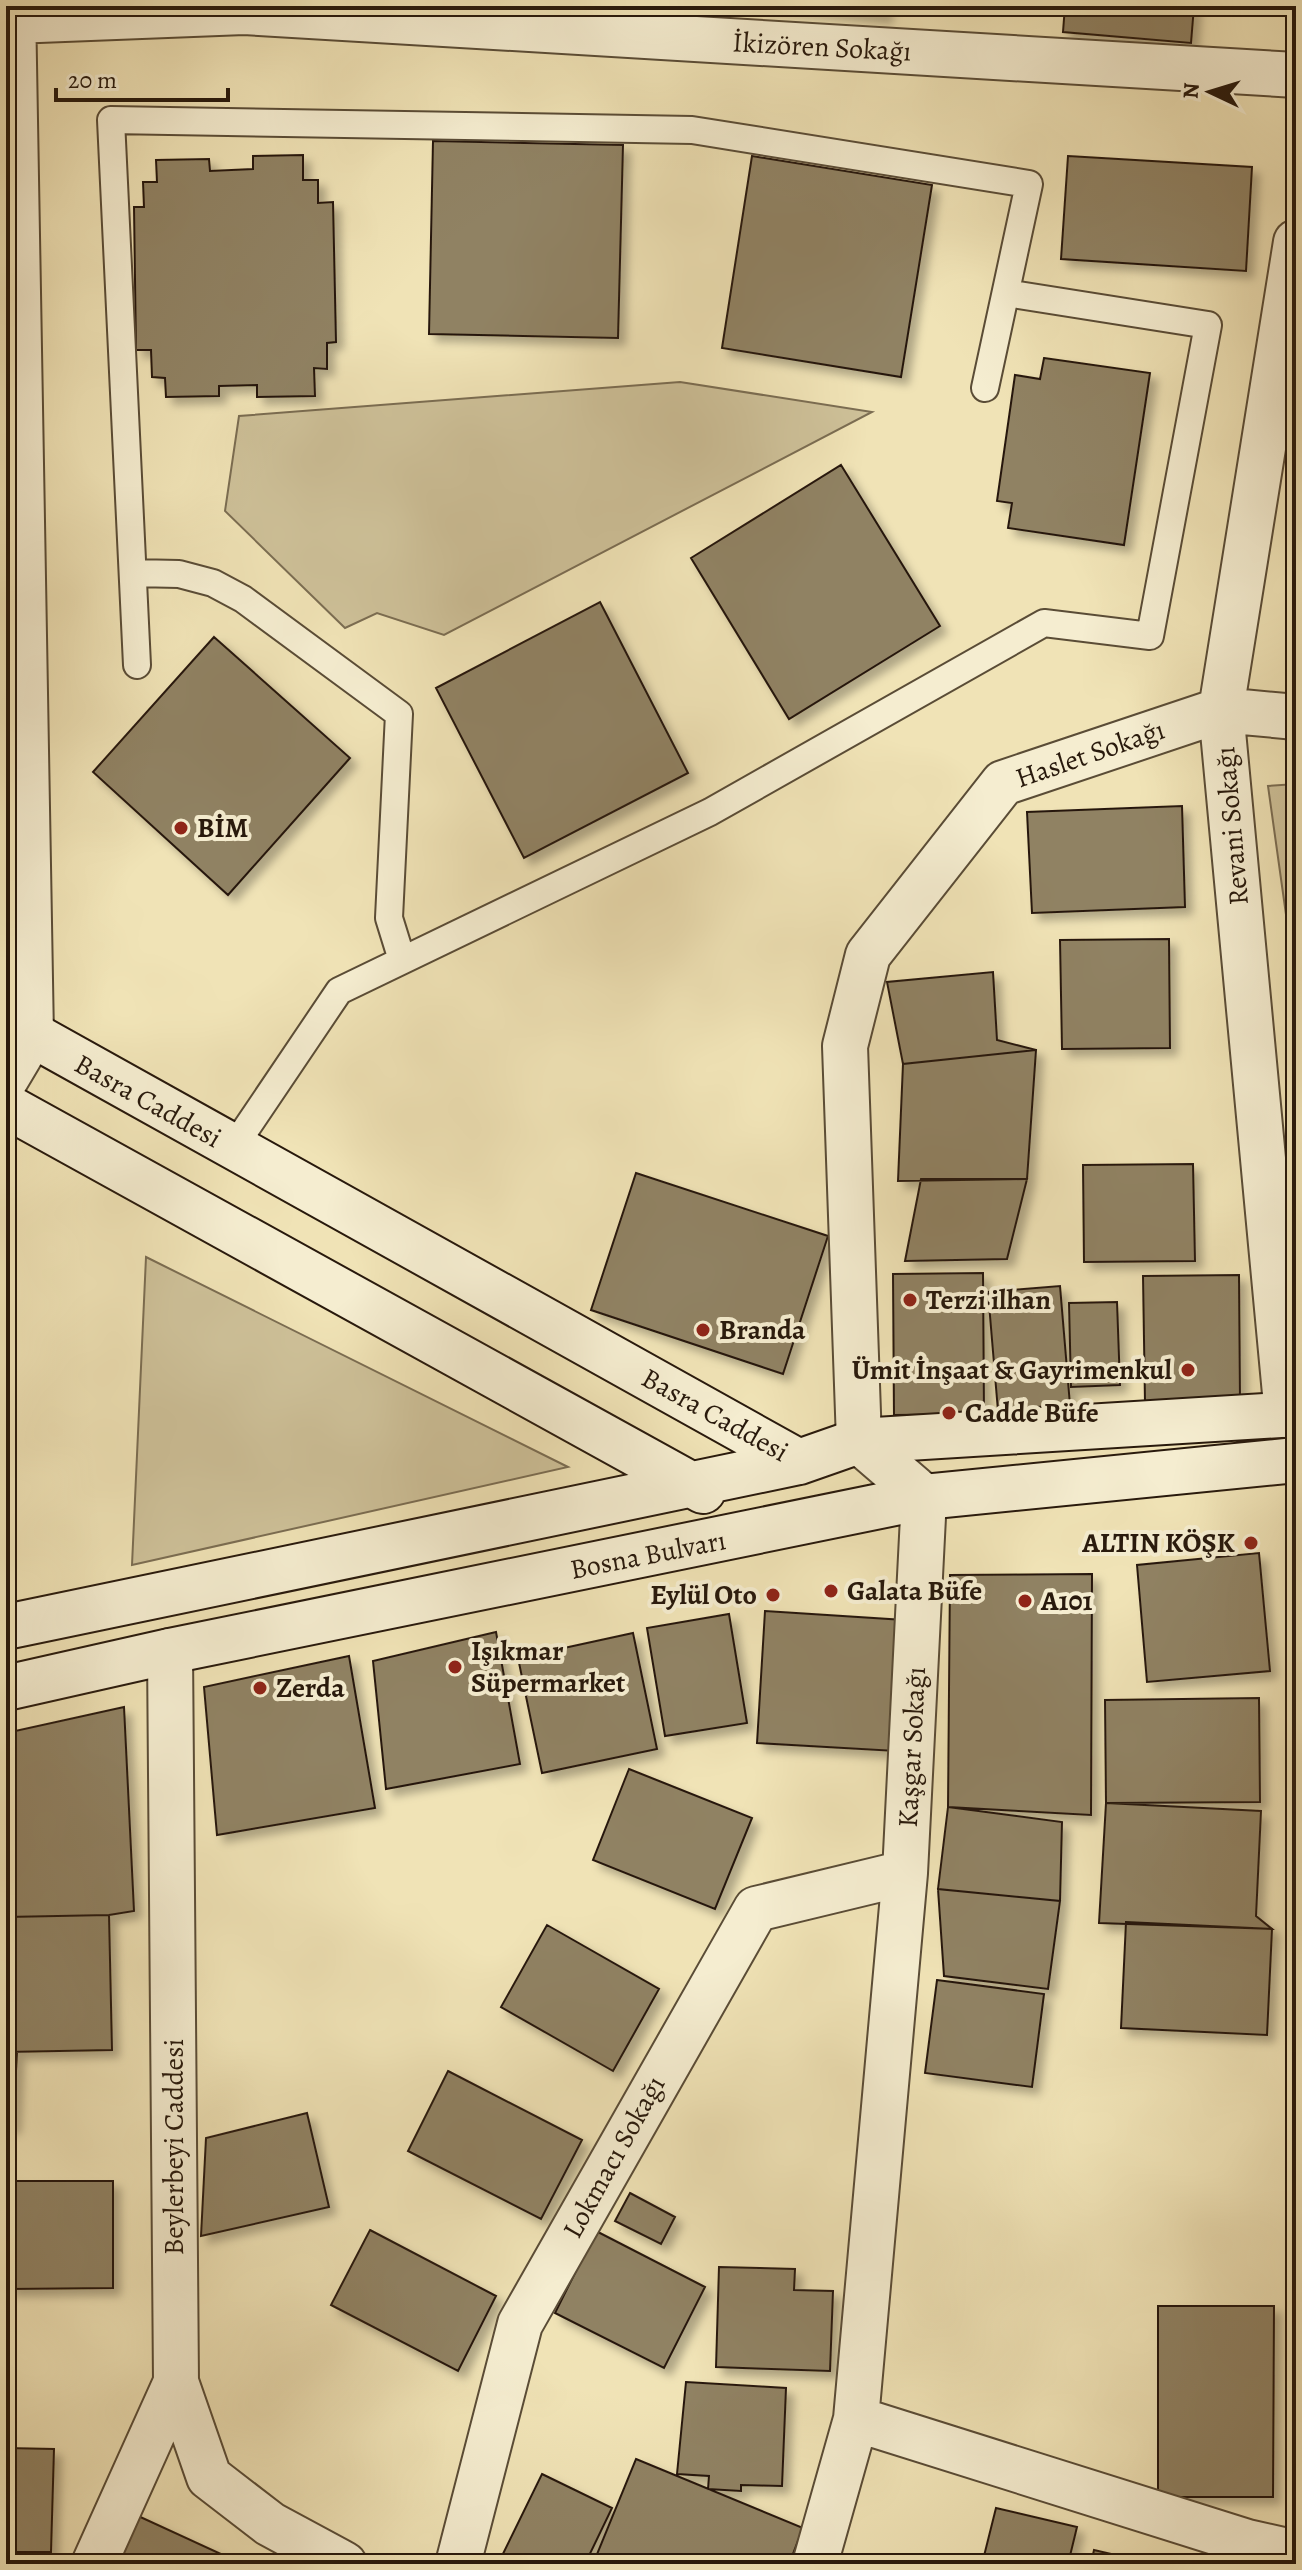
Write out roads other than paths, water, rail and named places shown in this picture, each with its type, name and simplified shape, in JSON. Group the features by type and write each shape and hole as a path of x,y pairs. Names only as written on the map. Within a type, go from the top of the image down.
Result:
{"street":[{"name":"İkizören Sokağı","path":"13,13 244,12 665,22 1296,75"},
{"path":"6,1079 18,1028 13,13"},
{"name":"Revani Sokağı","path":"1292,1414 1221,710 1296,242"},
{"name":"Haslet Sokağı","path":"859,1441 845,1046 868,955 1003,783 1221,710 1296,717"},
{"name":"Basra Caddesi","path":"18,1028 799,1462 801,1494 771,1531"},
{"path":"6,1106 771,1531"},
{"name":"Bosna Bulvarı","path":"6,1627 799,1462 859,1441 1292,1414"},
{"path":"859,1441 924,1497"},
{"name":"Bosna Bulvarı","path":"6,1688 170,1651 771,1531 924,1497 1296,1460"},
{"name":"Kaşgar Sokağı","path":"815,2564 856,2419 905,1873 924,1497"},
{"name":"Beylerbeyi Caddesi","path":"170,1651 176,2382 209,2477 270,2524 344,2564"},
{"name":"Lokmacı Sokağı","path":"458,2564 520,2324 756,1909 905,1873"},
{"path":"94,2564 176,2382"},
{"path":"856,2419 1242,2553 1296,2553"}],"lane":[{"path":"137,665 111,120 692,130 1029,184 985,388"},
{"path":"233,1148 339,991 710,812 1044,623 1150,636 1208,325 1006,293"},
{"path":"133,573 179,574 213,583 243,599 399,714 389,918 402,960"}],"place":[{"name":"BİM","path":"181,828"},
{"name":"Terzi ilhan","path":"910,1300"},
{"name":"Branda","path":"703,1330"},
{"name":"Ümit İnşaat & Gayrimenkul","path":"1188,1370"},
{"name":"Cadde Büfe","path":"949,1413"},
{"name":"ALTIN KÖŞK","path":"1251,1543"},
{"name":"Galata Büfe","path":"831,1591"},
{"name":"Eylül Oto","path":"773,1595"},
{"name":"A101","path":"1025,1601"},
{"name":"Işıkmar Süpermarket","path":"455,1667"},
{"name":"Zerda","path":"260,1688"}]}
